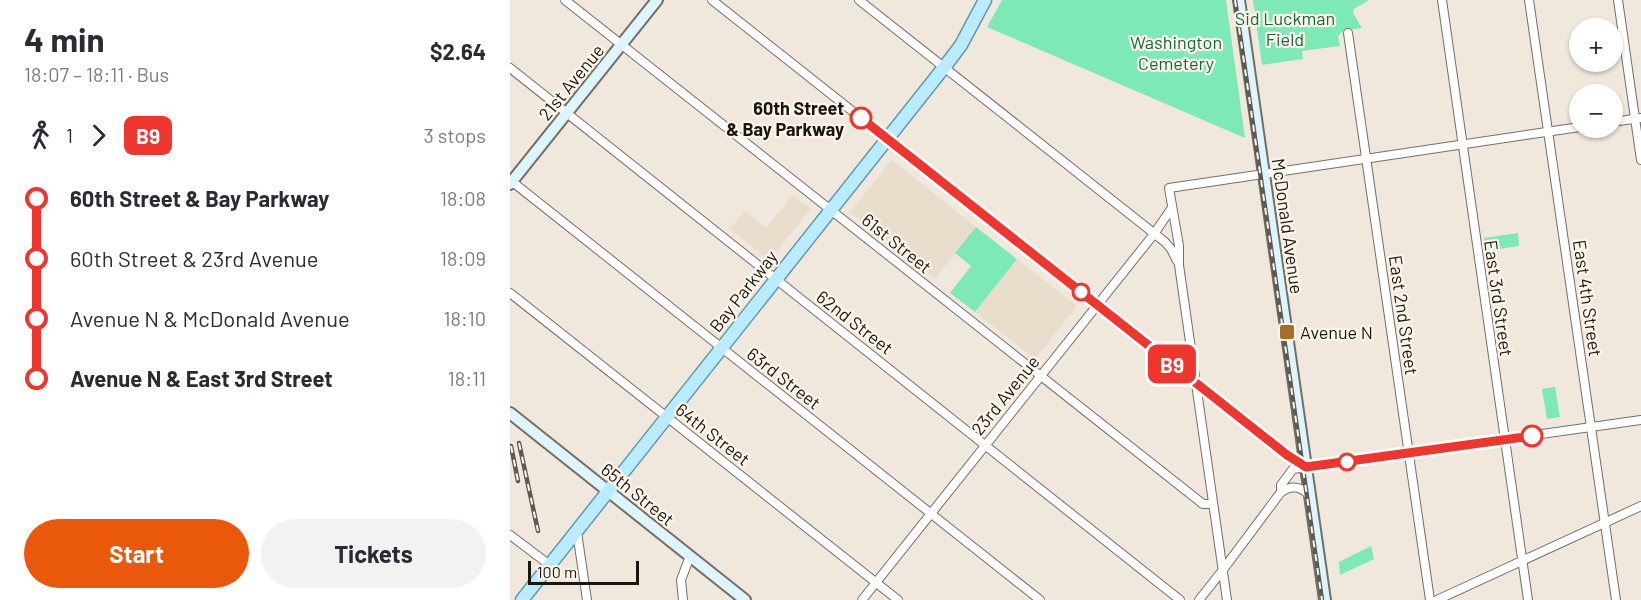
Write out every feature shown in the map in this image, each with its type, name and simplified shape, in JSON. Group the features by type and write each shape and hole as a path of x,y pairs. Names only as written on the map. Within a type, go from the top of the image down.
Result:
{"main road":[{"name":"21st Avenue","path":"511,182 657,0"},
{"name":"Bay Parkway","path":"522,600 958,49 985,0"},
{"name":"McDonald Avenue","path":"1239,0 1325,600"},
{"name":"65th Street","path":"510,413 745,600"}],"street":[{"name":"61st Street","path":"565,0 1203,504 1212,504"},
{"path":"712,0 1287,455 1306,467"},
{"path":"859,0 1154,234 1171,249 1179,265"},
{"name":"East 3rd Street","path":"1442,0 1528,600"},
{"name":"East 4th Street","path":"1529,0 1616,600"},
{"path":"1618,0 1638,118 1641,160"},
{"name":"East 2nd Street","path":"1348,33 1430,600"},
{"name":"62nd Street","path":"510,68 1180,600"},
{"path":"1623,120 1638,118"},
{"path":"1227,600 1179,265 1179,246 1169,188 1569,129"},
{"name":"63rd Street","path":"511,182 1040,600"},
{"name":"23rd Avenue","path":"862,600 1154,234 1171,209"},
{"name":"64th Street","path":"510,292 898,600"},
{"path":"1281,492 1281,485 1293,469 1641,420"},
{"path":"1199,600 1281,492 1297,487 1305,490 1310,497"},
{"path":"1437,600 1641,506"},
{"path":"577,532 587,600"},
{"path":"510,535 551,566"},
{"path":"683,600 681,580 690,556"}],"shaded area":[{"path":"892,160 976,227 935,279 850,212"},
{"path":"793,195 811,209 769,260 730,229 745,211 766,228"},
{"path":"1017,259 1077,306 1035,359 975,312"}],"green space":[{"name":"Washington Cemetery","path":"1002,0 1226,0 1245,138 987,27"},
{"name":"Sid Luckman Field","path":"1253,0 1369,0 1354,9 1353,13 1362,28 1343,31 1338,36 1340,46 1302,51 1303,59 1262,65"},
{"path":"976,227 1017,259 975,312 950,293 971,266 955,253"},
{"path":"1518,233 1519,246 1486,251 1484,238"},
{"path":"1555,387 1560,417 1547,419 1542,389"},
{"path":"1371,546 1374,559 1340,575 1339,562"}],"railway":[{"path":"1235,0 1322,600"},
{"path":"519,443 538,531"},
{"path":"511,446 518,481"}],"bus line":[{"name":"B9","path":"861,118 1287,455 1306,467 1532,436"}],"place":[{"name":"60th Street & Bay Parkway","path":"861,118"},
{"name":"Avenue N","path":"1287,332"}]}
